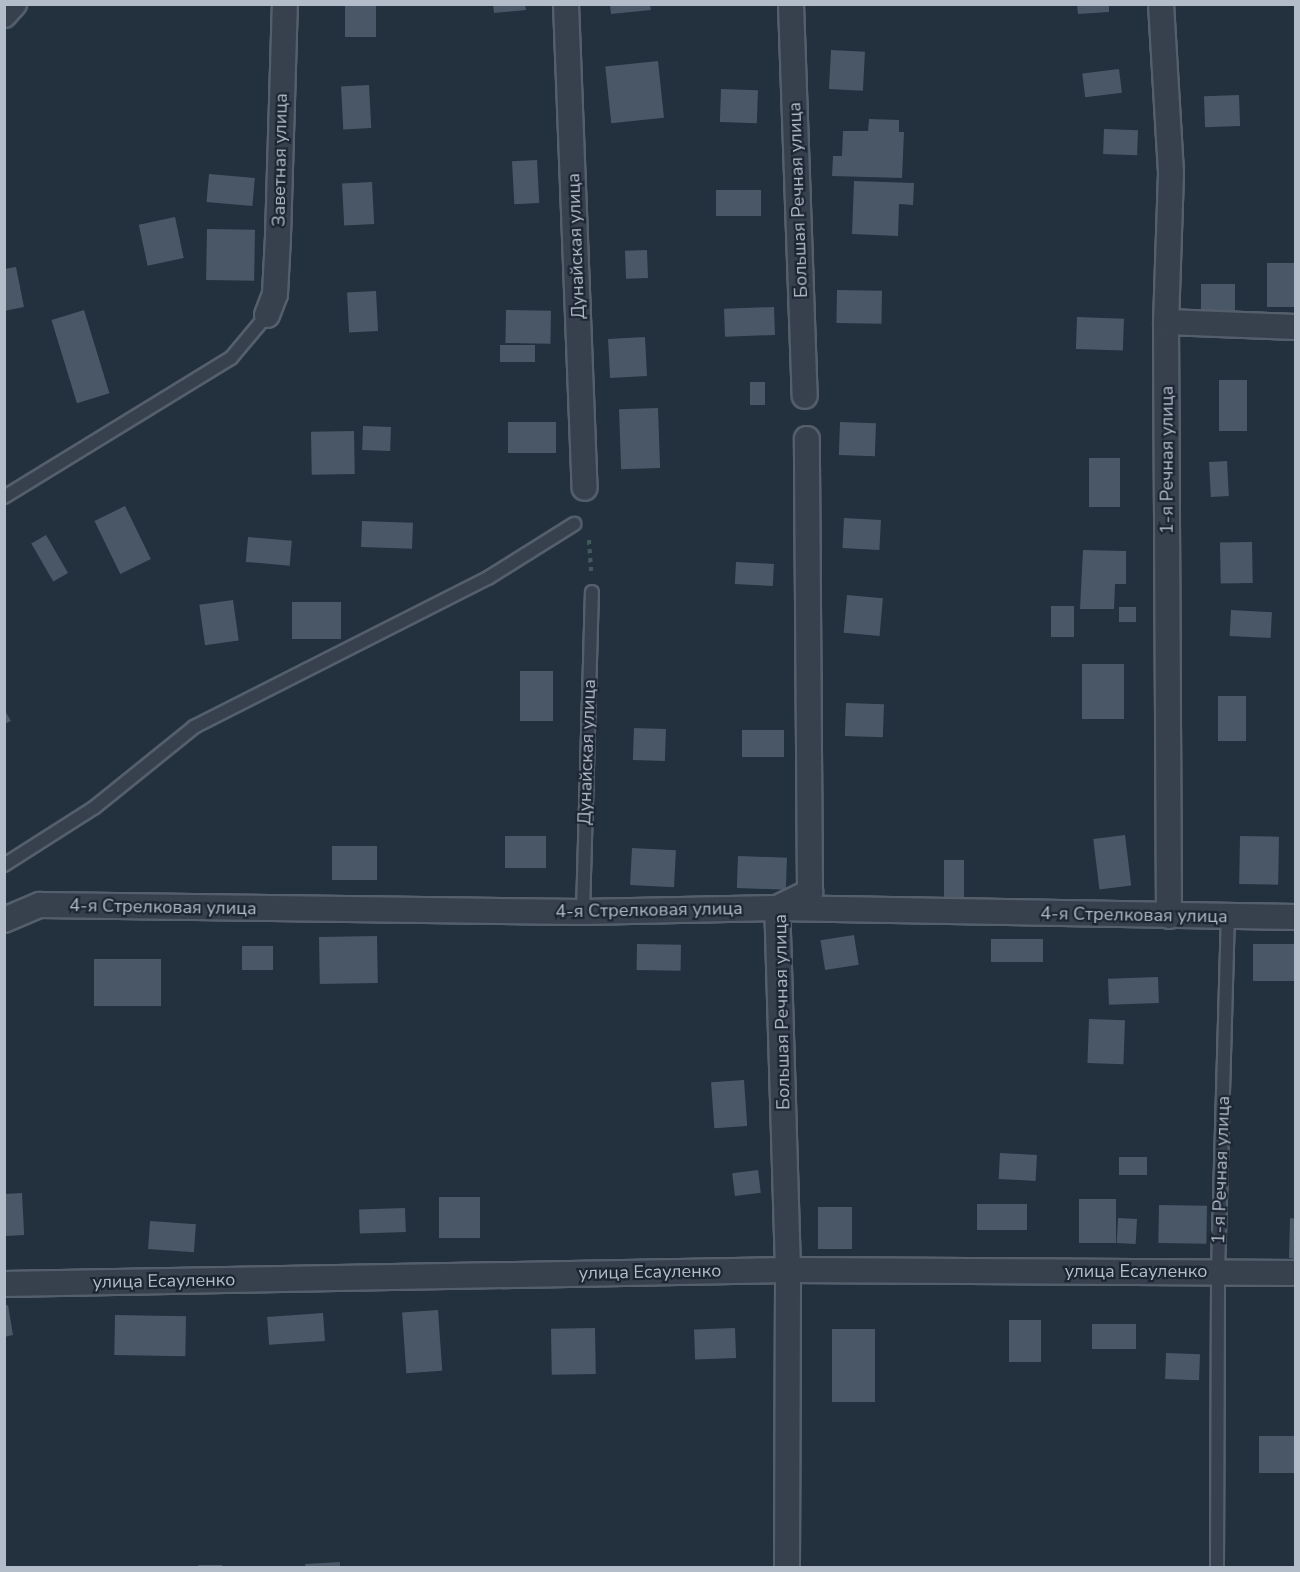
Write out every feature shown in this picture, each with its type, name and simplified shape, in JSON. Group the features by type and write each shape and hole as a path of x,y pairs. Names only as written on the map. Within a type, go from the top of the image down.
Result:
{"street":[{"path":"4,15 14,4"},
{"name":"Заветная улица","path":"267,315 274,294 278,248 285,4"},
{"name":"Дунайская улица","path":"566,4 585,488"},
{"name":"Большая Речная улица","path":"791,4 806,396"},
{"name":"1-я Речная улица","path":"1161,4 1172,174 1166,322 1169,916"},
{"path":"1166,322 1296,327"},
{"name":"Большая Речная улица","path":"787,1568 788,1270 777,908 810,892 807,439"},
{"name":"4-я Стрелковая улица","path":"4,920 40,905 583,912 777,908 1296,917"},
{"name":"улица Есауленко","path":"4,1284 788,1270 1296,1273"}],"lane":[{"path":"4,498 231,358 267,315"},
{"path":"4,865 95,807 194,727 488,578 574,524"},
{"name":"Дунайская улица","path":"583,912 592,592"},
{"name":"1-я Речная улица","path":"1217,1568 1218,1271 1228,916"}],"building":[{"path":"345,4 376,4 376,37 345,37"},
{"path":"493,4 525,4 526,10 494,13"},
{"path":"1077,4 1109,4 1109,12 1078,14"},
{"path":"610,5 650,5 651,10 611,14"},
{"path":"831,50 865,52 863,91 829,89"},
{"path":"658,61 664,118 611,123 605,67"},
{"path":"1119,69 1122,93 1085,97 1082,74"},
{"path":"369,85 371,128 343,129 341,86"},
{"path":"721,89 758,90 757,123 720,122"},
{"path":"1239,95 1240,126 1205,127 1204,96"},
{"path":"869,119 899,120 899,132 904,132 902,178 832,176 833,156 842,156 843,131 868,131"},
{"path":"1104,129 1138,130 1137,155 1103,154"},
{"path":"537,160 539,203 514,204 512,161"},
{"path":"209,174 255,178 252,206 207,202"},
{"path":"854,181 914,183 913,205 899,204 898,236 852,234"},
{"path":"372,182 374,224 344,226 342,184"},
{"path":"716,190 761,190 761,216 716,216"},
{"path":"175,217 184,258 148,266 139,225"},
{"path":"207,229 255,230 254,281 206,280"},
{"path":"647,250 648,278 626,279 625,251"},
{"path":"1267,263 1296,263 1296,307 1267,307"},
{"path":"16,267 24,307 4,311 4,269"},
{"path":"1201,284 1235,284 1235,314 1201,314"},
{"path":"837,290 882,291 881,324 836,323"},
{"path":"376,291 378,331 349,332 347,293"},
{"path":"774,307 775,335 725,337 724,309"},
{"path":"84,310 109,393 77,403 51,320"},
{"path":"506,310 551,311 550,344 505,343"},
{"path":"1077,317 1124,319 1123,351 1076,349"},
{"path":"645,337 647,376 610,378 608,339"},
{"path":"500,345 535,345 535,362 500,362"},
{"path":"1219,380 1247,380 1247,431 1219,431"},
{"path":"750,382 765,382 765,405 750,405"},
{"path":"658,408 660,468 621,469 619,409"},
{"path":"508,422 556,422 556,453 508,453"},
{"path":"840,422 876,423 875,456 839,455"},
{"path":"363,426 391,427 390,451 362,450"},
{"path":"354,431 355,474 312,475 311,432"},
{"path":"1089,458 1120,458 1120,507 1089,507"},
{"path":"1227,461 1229,496 1211,497 1209,462"},
{"path":"125,506 151,559 120,574 94,521"},
{"path":"844,518 881,520 879,550 842,548"},
{"path":"362,521 413,523 412,549 361,547"},
{"path":"46,535 68,573 53,582 31,544"},
{"path":"248,537 292,541 290,566 246,562"},
{"path":"1252,542 1253,583 1221,584 1220,543"},
{"path":"1083,550 1126,551 1126,584 1115,584 1114,609 1080,609"},
{"path":"736,562 774,564 773,586 735,584"},
{"path":"847,595 883,598 880,636 844,633"},
{"path":"233,600 239,641 205,645 199,605"},
{"path":"292,602 341,602 341,639 292,639"},
{"path":"1051,606 1074,606 1074,637 1051,637"},
{"path":"1119,607 1136,607 1136,622 1119,622"},
{"path":"1231,610 1272,612 1271,638 1230,636"},
{"path":"1082,664 1124,664 1124,719 1082,719"},
{"path":"520,671 553,671 553,721 520,721"},
{"path":"1218,696 1246,696 1246,741 1218,741"},
{"path":"846,703 884,704 883,737 845,736"},
{"path":"4,709 11,721 4,724"},
{"path":"634,728 666,729 665,761 633,760"},
{"path":"742,730 784,730 784,757 742,757"},
{"path":"1125,835 1131,886 1099,890 1093,839"},
{"path":"505,836 546,836 546,868 505,868"},
{"path":"1240,836 1279,837 1278,885 1239,884"},
{"path":"332,846 377,846 377,880 332,880"},
{"path":"632,848 676,850 674,887 630,885"},
{"path":"738,856 787,858 786,890 737,888"},
{"path":"944,860 964,860 964,910 944,910"},
{"path":"854,935 859,965 825,970 820,940"},
{"path":"377,936 378,983 320,984 319,937"},
{"path":"991,939 1043,939 1043,962 991,962"},
{"path":"637,944 681,945 681,971 637,970"},
{"path":"1253,944 1296,944 1296,981 1253,981"},
{"path":"242,946 273,946 273,970 242,970"},
{"path":"94,959 161,959 161,1006 94,1006"},
{"path":"1158,977 1159,1003 1109,1005 1108,979"},
{"path":"1089,1019 1125,1020 1123,1064 1087,1063"},
{"path":"744,1080 747,1126 714,1128 711,1082"},
{"path":"1000,1153 1037,1155 1036,1181 999,1179"},
{"path":"1119,1157 1147,1157 1147,1175 1119,1175"},
{"path":"758,1170 761,1193 735,1196 732,1173"},
{"path":"22,1193 24,1235 6,1236 4,1194"},
{"path":"439,1197 480,1197 480,1238 439,1238"},
{"path":"1079,1199 1116,1199 1116,1243 1079,1243"},
{"path":"977,1204 1027,1204 1027,1230 977,1230"},
{"path":"1159,1205 1207,1206 1206,1244 1158,1243"},
{"path":"818,1207 852,1207 852,1249 818,1249"},
{"path":"405,1208 406,1232 360,1234 359,1210"},
{"path":"1118,1218 1137,1219 1136,1244 1117,1243"},
{"path":"1290,1218 1296,1219 1296,1259 1289,1258"},
{"path":"150,1221 196,1224 194,1252 148,1249"},
{"path":"8,1305 13,1335 4,1337 4,1306"},
{"path":"438,1310 442,1371 406,1373 402,1313"},
{"path":"323,1313 325,1341 269,1345 267,1317"},
{"path":"115,1315 186,1316 185,1356 114,1355"},
{"path":"1009,1320 1041,1320 1041,1362 1009,1362"},
{"path":"1092,1324 1136,1324 1136,1349 1092,1349"},
{"path":"595,1328 596,1374 552,1375 551,1329"},
{"path":"735,1328 736,1358 695,1359 694,1329"},
{"path":"832,1329 875,1329 875,1402 832,1402"},
{"path":"1166,1353 1200,1354 1199,1380 1165,1379"},
{"path":"1259,1436 1296,1436 1296,1473 1259,1473"},
{"path":"340,1562 340,1568 306,1568 305,1564"},
{"path":"198,1565 222,1565 222,1568 198,1568"}]}
